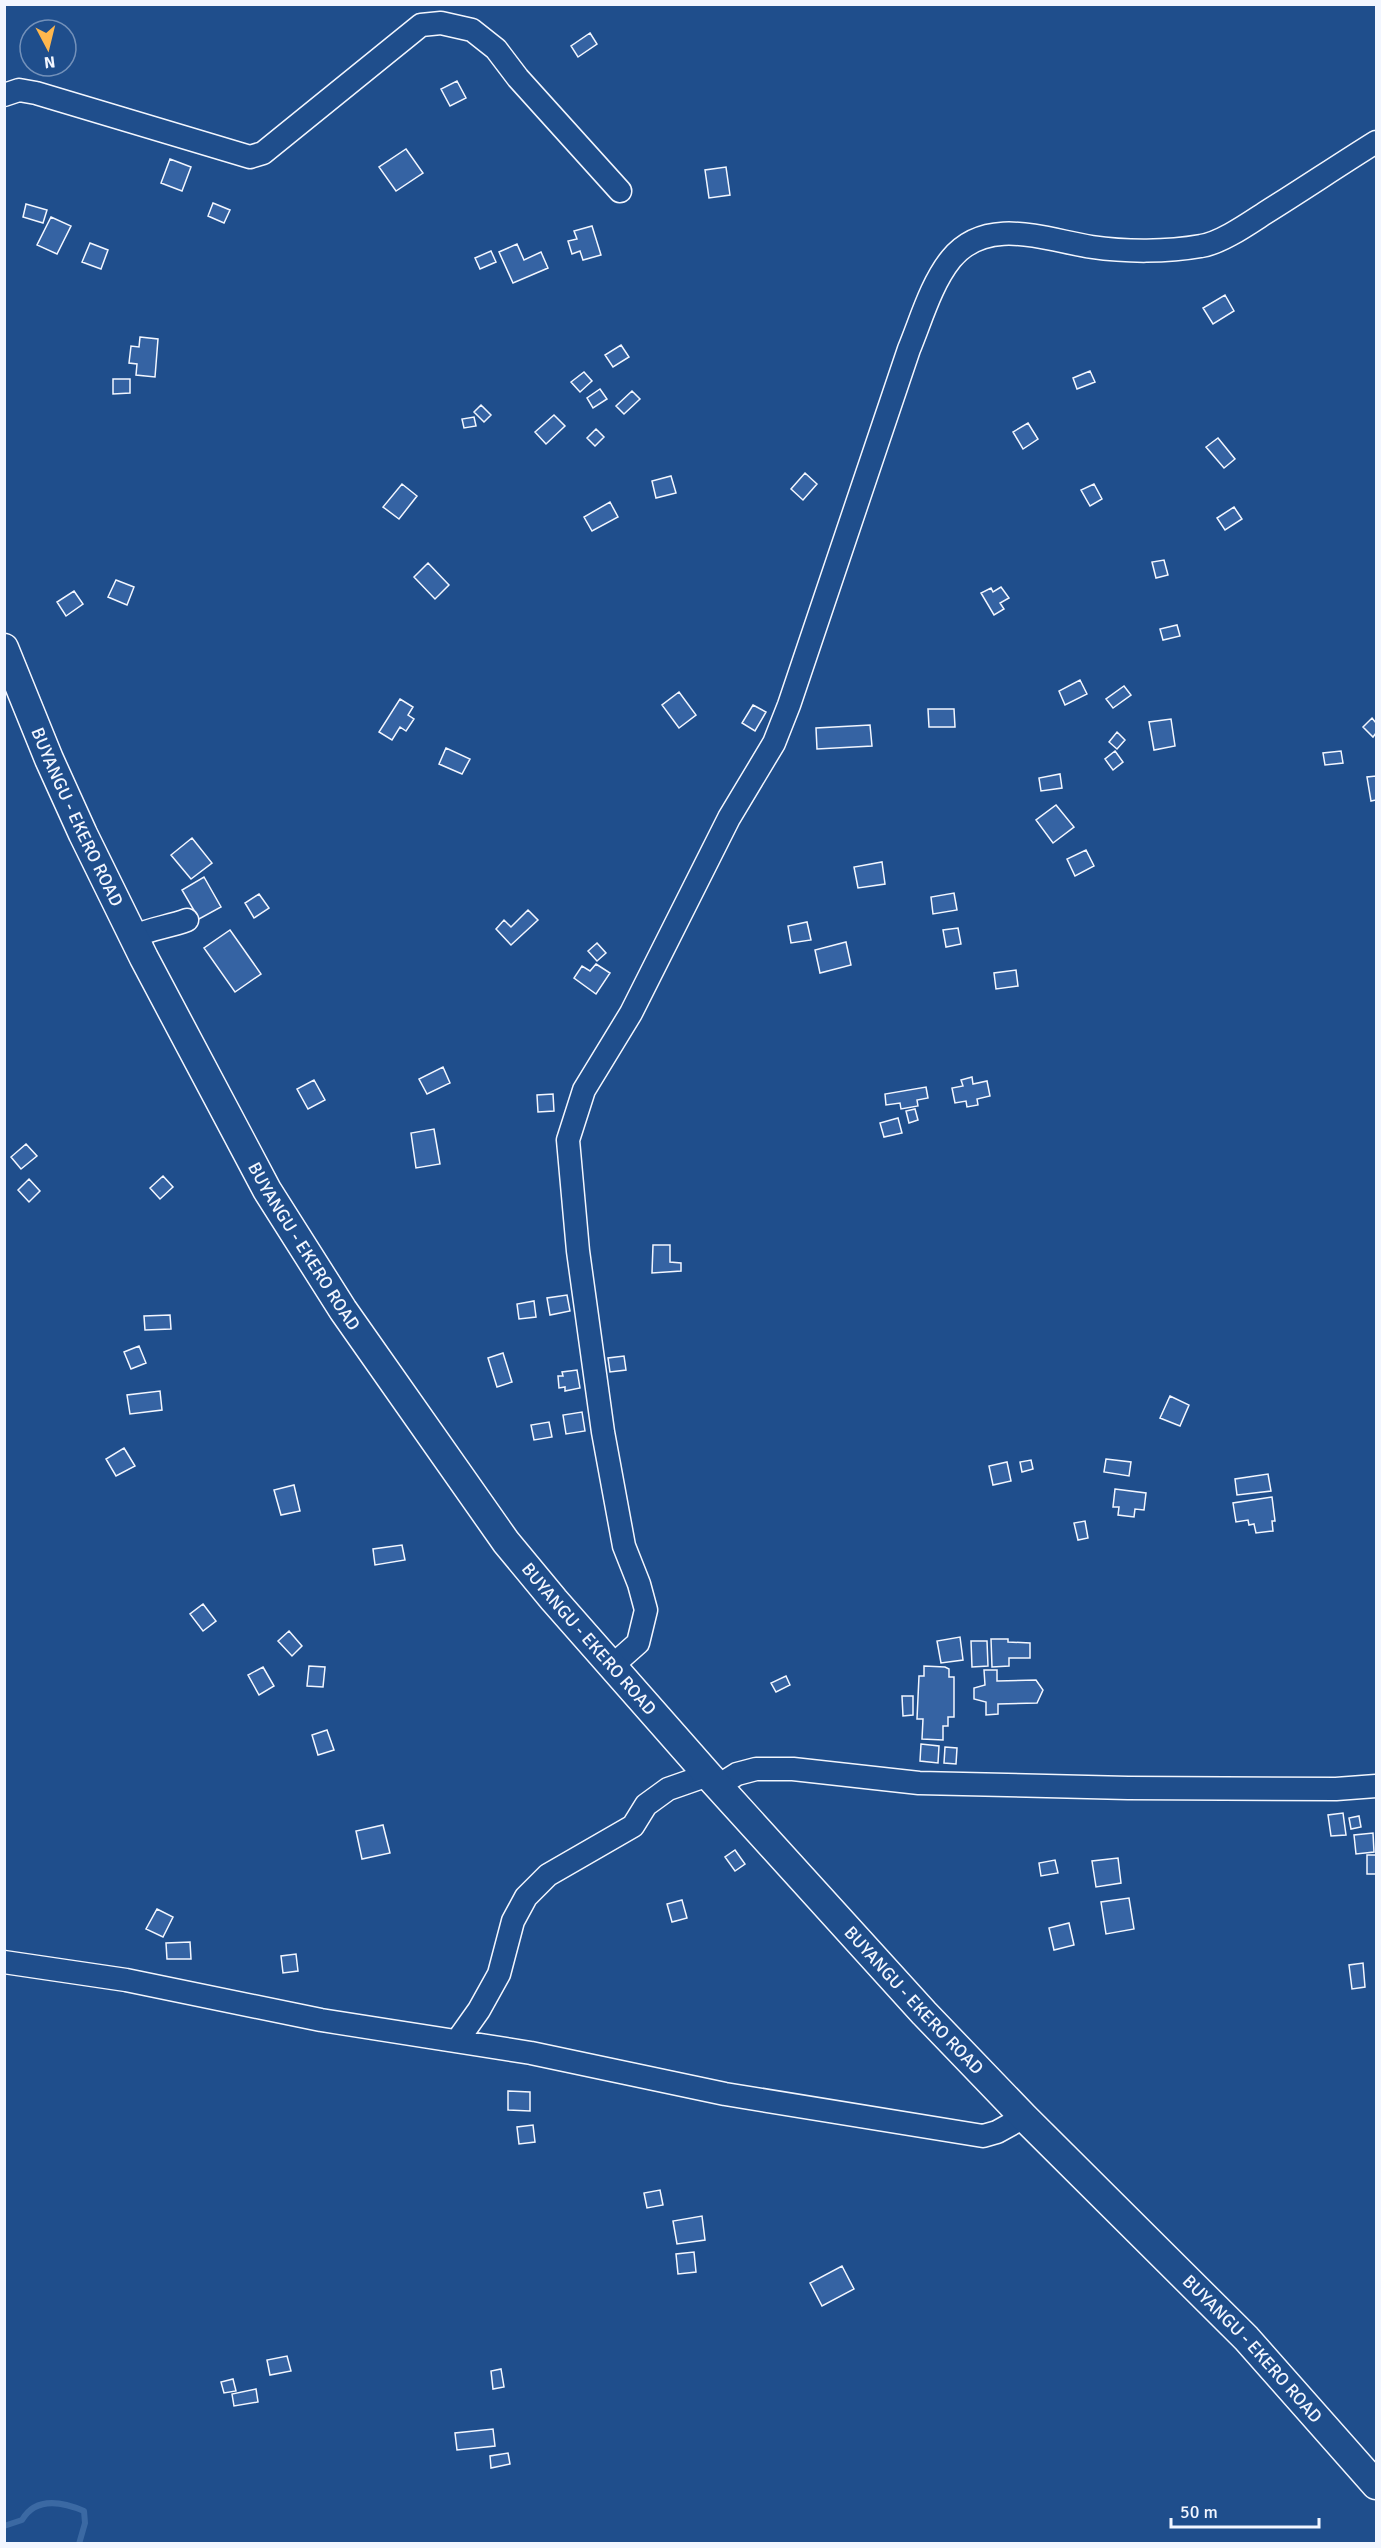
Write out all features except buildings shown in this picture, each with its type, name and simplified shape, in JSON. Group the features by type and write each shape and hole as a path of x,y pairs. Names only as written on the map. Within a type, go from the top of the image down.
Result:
{"main road":[{"name":"BUYANGU - EKERO ROAD","path":"4,648 63,791 134,937 267,1190 343,1310 506,1542 713,1781 924,2013 1024,2117 1246,2338 1377,2485"}],"street":[{"path":"4,95 19,90 36,93 250,157 263,153 421,25 441,23 472,30 495,49 620,191"},
{"path":"612,1666 638,1643 646,1610 639,1584 624,1546 603,1432 578,1251 568,1140 584,1090 631,1013 729,818 774,743 789,705 909,349 931,295 950,260 963,247 982,238 1006,232 1093,247 1140,250 1203,246 1241,228 1377,142"},
{"path":"134,937 148,930 170,927 187,920"},
{"path":"457,2041 479,2010 499,1974 513,1921 526,1897 548,1875 633,1826 646,1805 668,1789 713,1781 756,1769 793,1769 919,1783 1128,1788 1336,1789 1377,1786"},
{"path":"4,1962 126,1980 321,2020 531,2053 725,2094 983,2136 997,2132 1024,2117"}],"waterway":[{"path":"4,2526 22,2520 28,2512 42,2504 67,2505 84,2511 85,2523 79,2544"}]}
